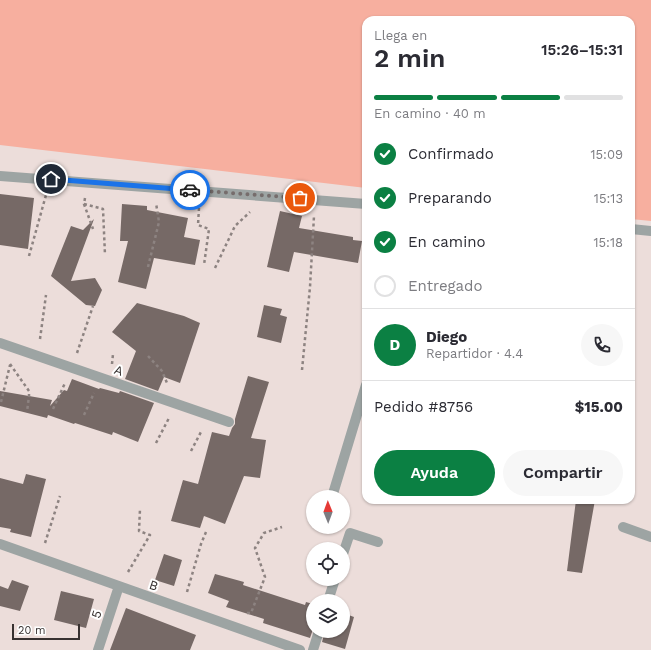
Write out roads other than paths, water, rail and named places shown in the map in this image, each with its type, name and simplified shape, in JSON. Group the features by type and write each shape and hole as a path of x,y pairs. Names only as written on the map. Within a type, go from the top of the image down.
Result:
{"street":[{"path":"0,176 362,204"},
{"path":"635,228 651,230"},
{"name":"A","path":"0,342 229,422"},
{"path":"334,490 362,398"},
{"path":"623,528 651,537"},
{"path":"347,542 350,533 378,542"},
{"name":"B","path":"0,544 300,650"},
{"name":"5","path":"98,650 119,586"},
{"path":"313,650 317,638"}]}
